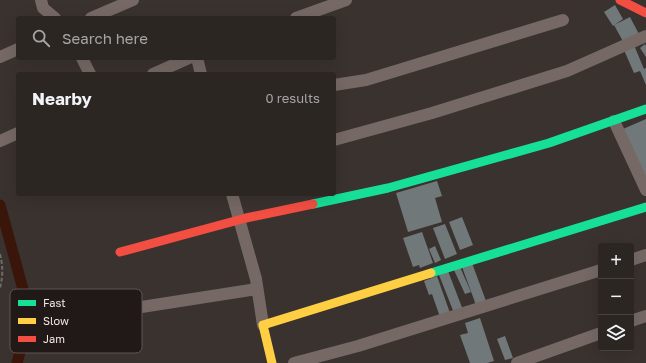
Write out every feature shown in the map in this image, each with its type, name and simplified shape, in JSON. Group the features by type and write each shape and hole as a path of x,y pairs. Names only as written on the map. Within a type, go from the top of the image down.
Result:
{"street":[{"path":"41,0 43,8 53,16"},
{"path":"96,16 133,0"},
{"path":"302,16 346,0"},
{"path":"620,0 646,13"},
{"path":"336,86 366,80 563,20"},
{"path":"336,139 432,113 567,71 646,36"},
{"path":"0,57 16,50"},
{"path":"83,60 89,72"},
{"path":"158,72 184,60"},
{"path":"198,60 200,72"},
{"path":"120,252 240,220 388,188 548,143 646,109"},
{"path":"614,121 646,190"},
{"path":"0,141 16,134"},
{"path":"233,196 256,278 263,325 272,363"},
{"path":"263,325 646,207"},
{"path":"634,259 646,255"},
{"path":"294,363 358,346 598,271"},
{"path":"142,307 257,289"},
{"path":"634,320 646,316"},
{"path":"517,363 598,334"}],"path":[{"path":"0,254 3,271 3,278 0,288"}],"building":[{"path":"615,5 623,19 613,26 604,12"},
{"path":"630,17 640,36 625,45 614,25"},
{"path":"645,44 646,46 646,57 640,48"},
{"path":"634,45 644,69 646,68 646,85 640,71 634,73 624,50"},
{"path":"646,119 646,181 623,129"},
{"path":"437,181 442,196 435,198 442,222 408,232 396,193"},
{"path":"462,217 473,245 460,250 449,222"},
{"path":"445,224 457,254 445,259 433,228"},
{"path":"422,232 433,263 420,268 419,265 413,267 403,238"},
{"path":"435,246 441,260 435,263 429,249"},
{"path":"472,263 486,301 476,305 462,267"},
{"path":"460,267 471,292 465,294 454,270"},
{"path":"448,271 463,310 454,313 439,275"},
{"path":"437,276 450,313 440,317 432,294 429,295 424,281"},
{"path":"480,318 494,361 487,363 470,363 460,335 468,333 465,323"},
{"path":"505,336 513,358 505,360 497,339"}],"waterway":[{"path":"0,205 23,289"},
{"path":"17,363 20,353"}],"traffic: fast":[{"path":"313,204 388,188 549,143 646,109"},
{"path":"431,273 646,207"}],"traffic: slow":[{"path":"272,363 263,325 431,273"}],"traffic: jam":[{"path":"620,0 646,13"},
{"path":"120,252 246,218 313,204"}]}
